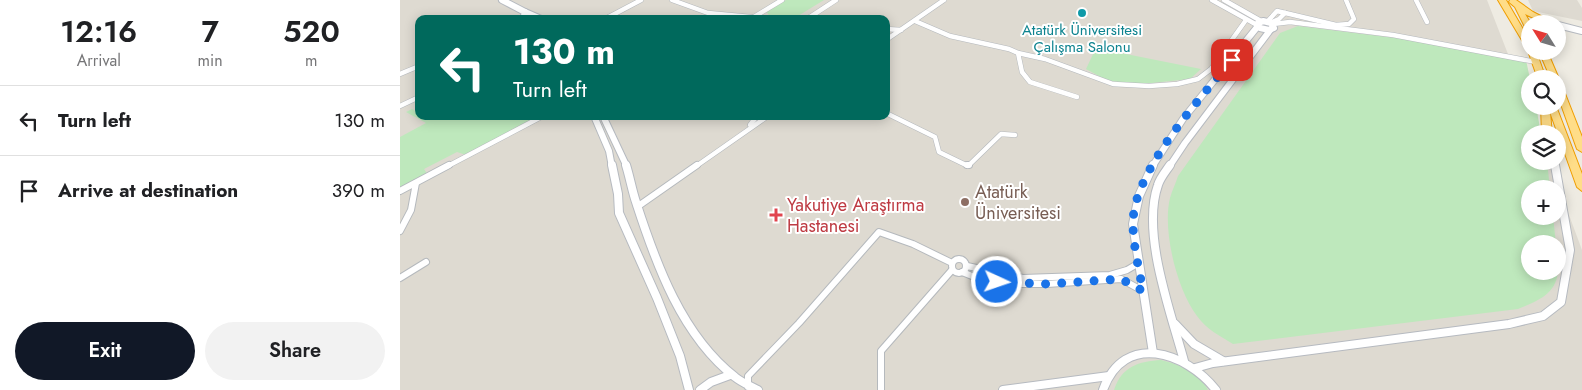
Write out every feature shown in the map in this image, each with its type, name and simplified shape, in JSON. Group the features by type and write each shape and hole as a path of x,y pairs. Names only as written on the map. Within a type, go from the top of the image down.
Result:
{"highway":[{"path":"1502,0 1521,31"},
{"path":"1513,1 1522,15"},
{"path":"1513,1 1532,15"},
{"path":"1510,12 1521,18"},
{"path":"1536,62 1539,70"},
{"path":"1566,106 1582,149"},
{"path":"1555,115 1582,187"}],"main road":[{"path":"502,0 532,15"},
{"path":"1154,353 1138,263 1133,224 1135,205 1147,173 1180,124 1265,24"},
{"path":"1184,361 1157,259 1153,216 1158,184 1265,24"},
{"path":"1566,29 1582,33"},
{"path":"596,120 609,151 618,194 619,212 680,356 689,390"},
{"path":"605,120 628,170 637,207 670,292 687,324 730,375 746,386"},
{"path":"1195,368 1225,362 1509,324 1543,316 1561,302 1570,250 1556,170"},
{"path":"1174,322 1194,344 1225,362"},
{"path":"1103,390 1109,376 1120,363 1136,356 1154,353 1169,355 1184,361 1206,377 1216,390"},
{"path":"700,390 711,382 730,375"},
{"path":"1002,390 1109,376"}],"street":[{"path":"613,15 641,0"},
{"path":"672,0 688,8 703,12 733,15"},
{"path":"756,15 782,0"},
{"path":"813,15 836,0"},
{"path":"890,37 944,0"},
{"path":"1212,0 1246,20 1265,24 1290,22 1393,36 1536,62"},
{"path":"1224,0 1265,24"},
{"path":"1265,24 1283,15 1340,25 1351,22 1354,18 1353,13 1346,0"},
{"path":"1416,0 1428,22"},
{"path":"914,21 950,36 1045,59 1113,84 1127,86 1177,84 1198,79 1211,69 1246,20"},
{"path":"890,29 901,30"},
{"path":"1018,53 1022,72 1030,82 1077,97"},
{"path":"400,74 415,68"},
{"path":"400,106 415,99"},
{"path":"890,115 935,137 939,152 968,166 1001,134 1015,135"},
{"path":"400,191 536,120"},
{"path":"745,130 754,120"},
{"path":"637,207 761,120"},
{"path":"400,231 411,210 416,183"},
{"path":"746,386 798,323 879,232 913,244 952,266 956,272 965,269 1023,278 1110,275 1127,270 1138,263"},
{"path":"881,390 881,351 952,266 960,260 965,262 965,269"},
{"path":"400,278 426,262"},
{"path":"965,269 977,278 1007,284 1048,284 1121,279 1143,291"}],"shaded area":[{"name":"Atatürk Üniversitesi","path":"400,0 1487,0 1521,88 1521,115 1532,115 1536,125 1521,125 1521,170 1552,170 1556,180 1521,180 1521,225 1566,225 1566,207 1582,250 1582,390 400,390"},
{"path":"1528,0 1577,0 1582,8 1582,21 1566,18 1566,15 1553,15 1533,11"}],"green space":[{"path":"786,0 824,0 800,15 769,15 766,11"},
{"path":"1298,26 1421,41 1526,60 1528,70 1521,70 1521,115 1538,115 1539,125 1521,125 1521,170 1548,170 1549,180 1521,180 1521,225 1554,225 1555,235 1521,235 1521,280 1556,280 1550,291 1545,296 1518,309 1233,344 1205,325 1190,305 1183,291 1173,259 1168,226 1171,195 1178,176 1280,33"},
{"path":"1096,48 1201,69 1190,79 1142,84 1108,81 1086,69"},
{"path":"412,109 415,111 415,117 406,112"},
{"path":"421,120 531,120 466,155 457,152 424,169 428,175 400,188 400,137 426,123"},
{"path":"1161,360 1188,370 1199,378 1208,390 1114,390 1121,376 1132,367 1145,362"}],"place":[{"name":"Atatürk Üniversitesi Çalışma Salonu","path":"1082,13"},
{"name":"Atatürk Üniversitesi","path":"965,202"},
{"name":"Yakutiye Araştırma Hastanesi","path":"776,215"}],"route":[{"path":"997,282 1007,284 1048,284 1121,279 1143,291 1133,224 1135,205 1147,173 1180,124 1232,60"}]}
